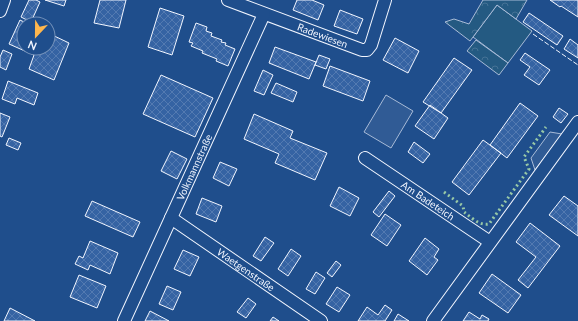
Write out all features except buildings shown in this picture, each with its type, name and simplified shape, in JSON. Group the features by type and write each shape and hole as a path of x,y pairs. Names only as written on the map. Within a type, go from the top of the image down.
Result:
{"street":[{"path":"0,11 4,0"},
{"name":"Radewiesen","path":"228,0 362,50 367,50 371,45 385,0"},
{"name":"Volkmannstraße","path":"124,321 264,14"},
{"path":"433,321 578,122"},
{"name":"Am Badeteich","path":"365,158 490,242"},
{"name":"Waetgenstraße","path":"171,218 321,321"}],"green space":[{"path":"483,0 527,0 516,19 497,5 470,41 445,22 454,19 469,24"},
{"path":"497,5 532,31 508,63 473,37"},
{"path":"476,40 508,63 499,75 467,51"}],"shaded area":[{"path":"386,95 413,111 391,148 364,132"},
{"path":"550,132 562,134 535,170 531,158"}],"hedge":[{"path":"444,192 463,206 464,212 472,219 482,224 489,224 529,169 524,157 546,127"}],"fence":[{"path":"533,34 578,65"}]}
